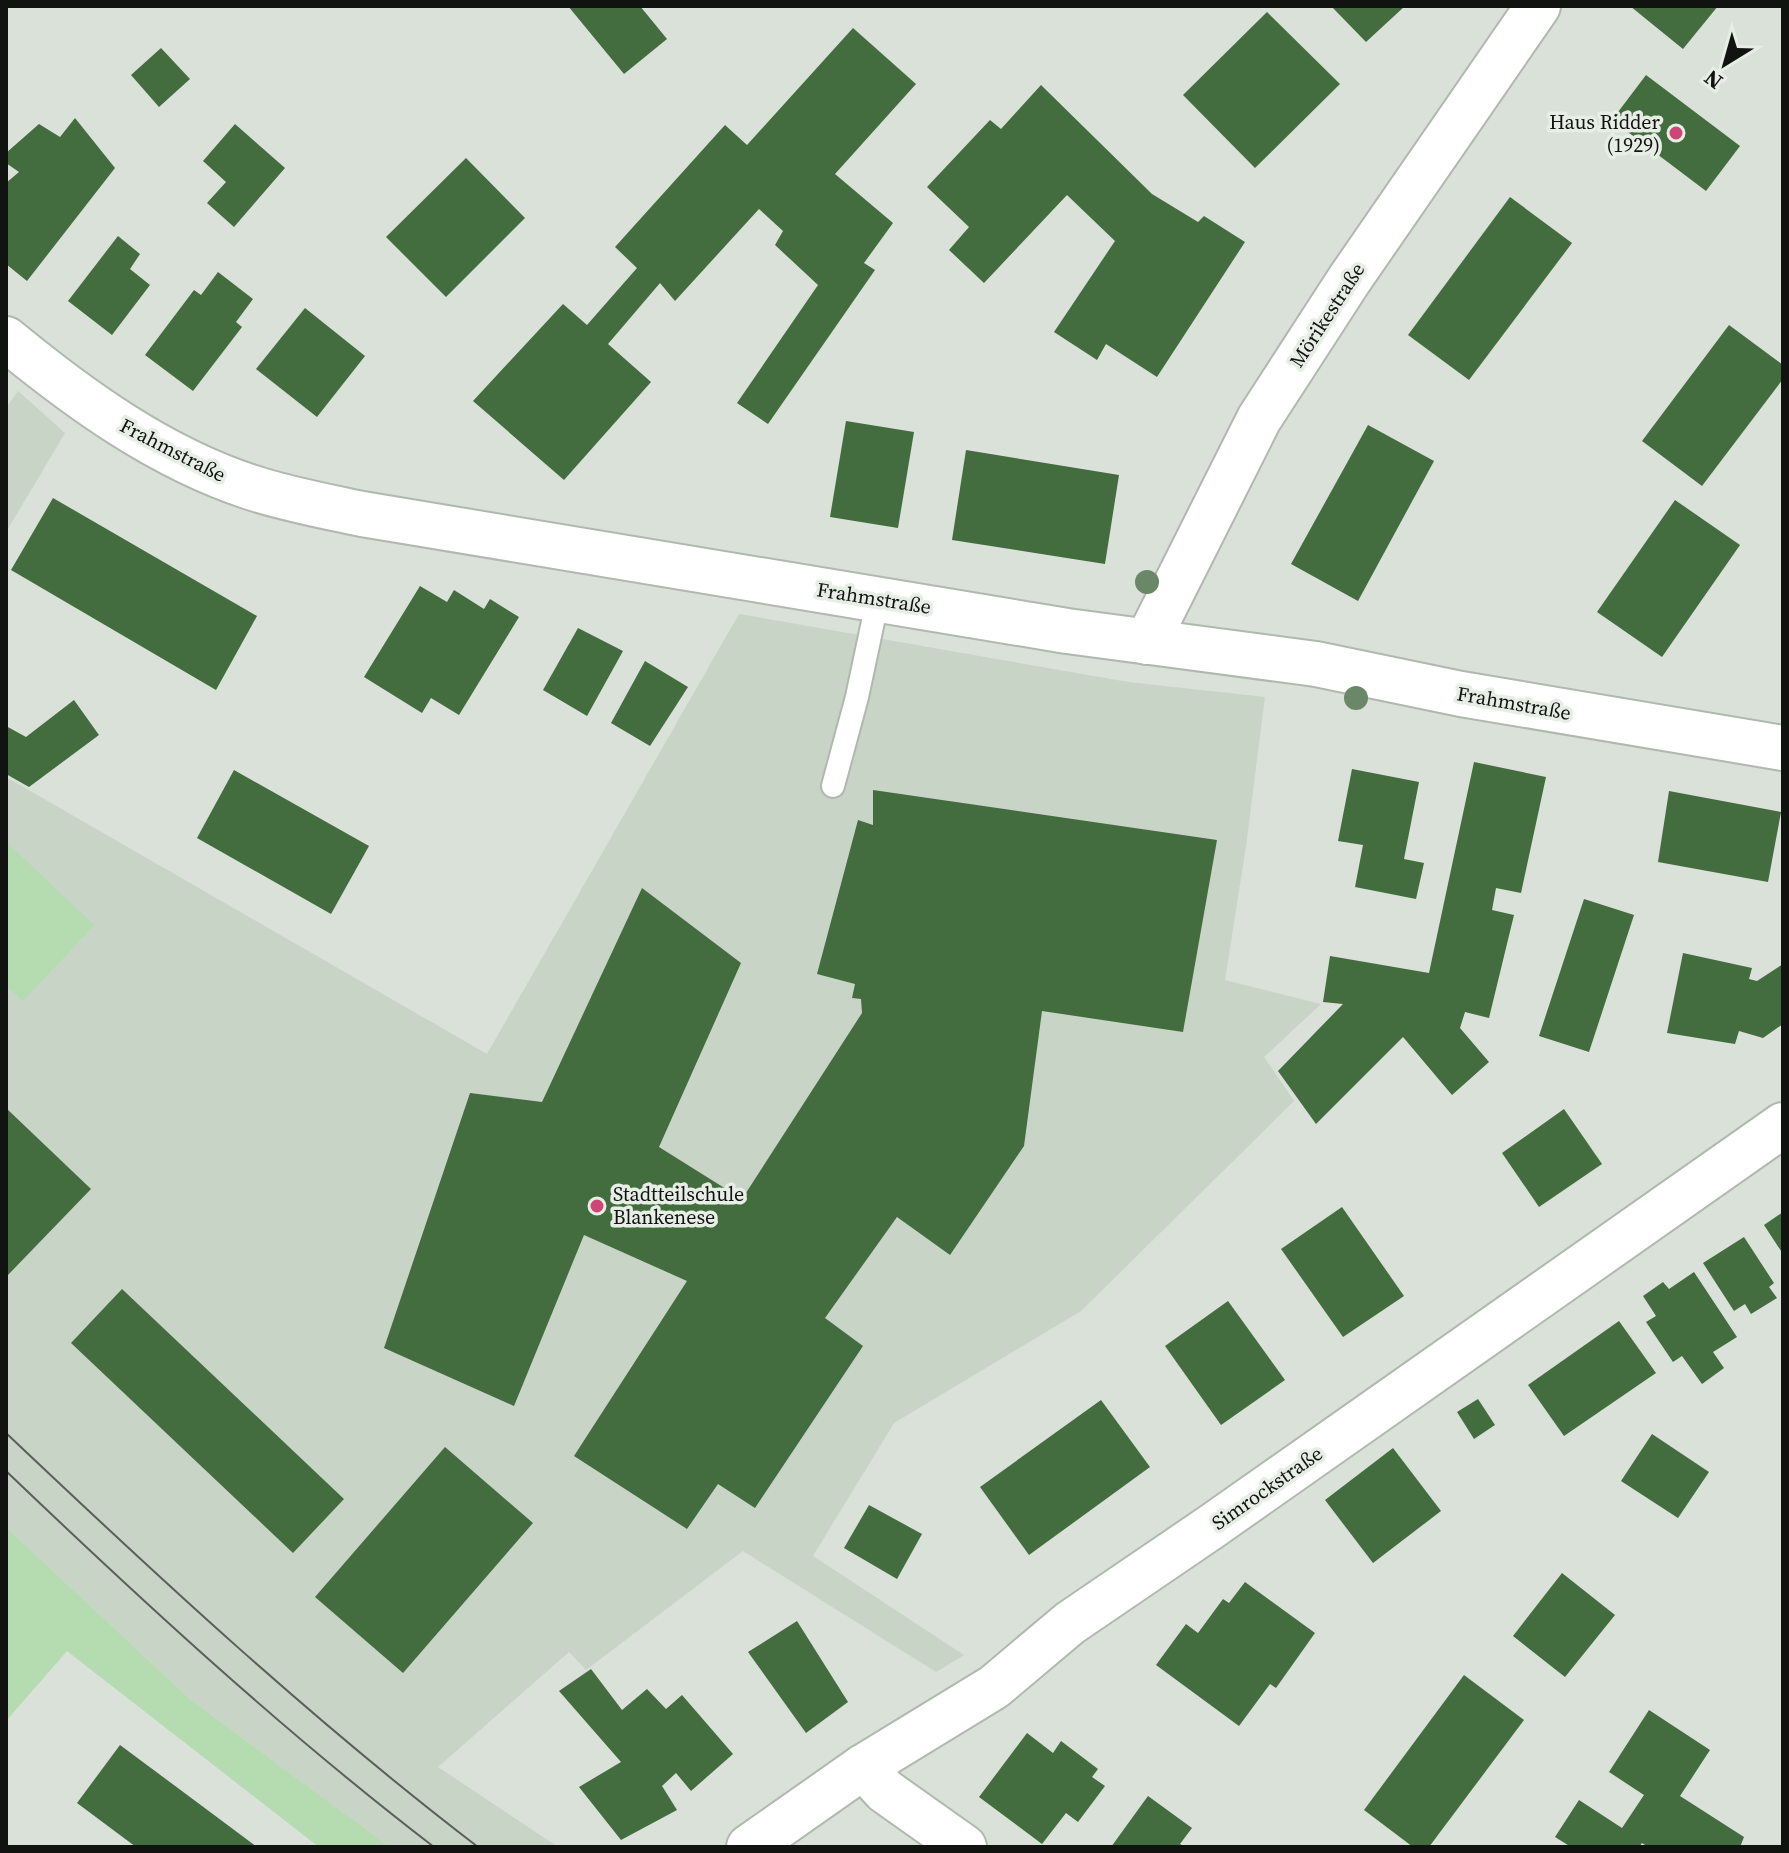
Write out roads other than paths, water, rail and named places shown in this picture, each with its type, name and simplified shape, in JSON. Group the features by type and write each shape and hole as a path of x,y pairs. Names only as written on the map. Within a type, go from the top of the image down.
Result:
{"street":[{"name":"Mörikestraße","path":"1147,642 1259,419 1349,280 1538,6"},
{"name":"Frahmstraße","path":"6,339 94,407 150,440 200,467 278,496 377,516 1067,631 1316,664 1461,694 1783,748"},
{"name":"Simrockstraße","path":"749,1847 863,1767 974,1701 1070,1623 1219,1522 1783,1125"},
{"path":"863,1767 885,1791 964,1847"}],"lane":[{"path":"833,786 857,697 878,598"}],"tram line":[{"path":"6,1433 178,1594 296,1698 478,1847"},
{"path":"6,1471 215,1665 323,1758 434,1847"}],"place":[{"name":"Haus Ridder (1929)","path":"1676,133"},
{"name":"Stadtteilschule Blankenese","path":"597,1206"}]}
